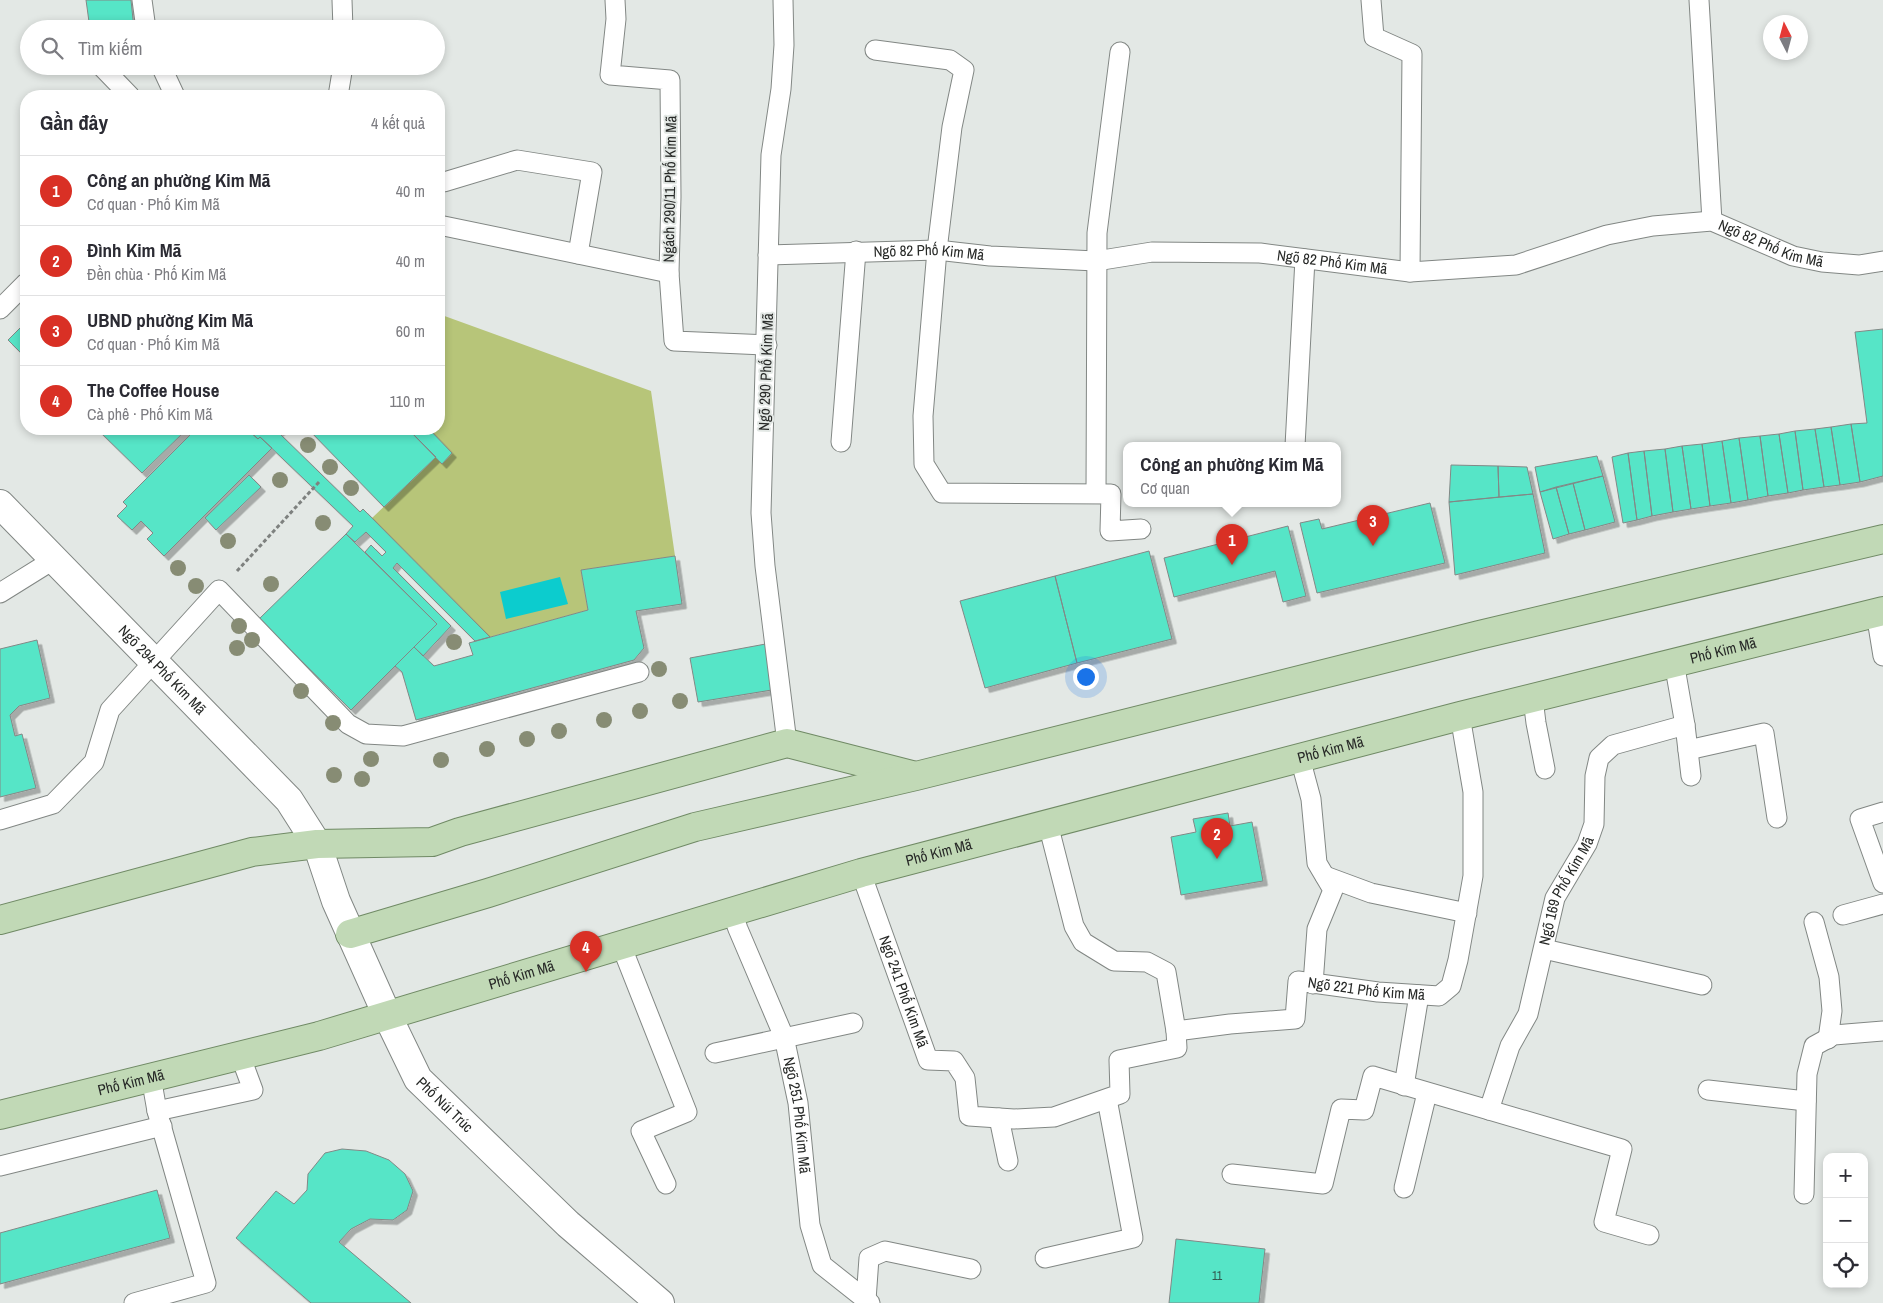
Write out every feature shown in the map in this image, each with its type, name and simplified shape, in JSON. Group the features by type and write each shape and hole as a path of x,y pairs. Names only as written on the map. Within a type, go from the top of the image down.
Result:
{"main road":[{"path":"350,934 488,893 695,827 916,776 1479,635 1883,539"},
{"name":"Phố Kim Mã","path":"0,1116 319,1036 861,873 1460,716 1880,612"},
{"path":"0,920 252,852 317,844 432,842 469,830 786,743 916,776"}],"street":[{"name":"Ngõ 294 Phố Kim Mã","path":"0,504 289,800 317,844"},
{"name":"Phố Núi Trúc","path":"317,844 336,901 350,934 386,1015 418,1079 568,1224 660,1303"}],"lane":[{"path":"142,0 145,20"},
{"path":"342,0 342,20"},
{"name":"Ngách 290/11 Phố Kim Mã","path":"615,0 616,19 610,75 670,80 671,197 669,273 674,341 767,345"},
{"name":"Ngõ 290 Phố Kim Mã","path":"783,0 784,45 771,155 761,513 765,566 786,743"},
{"path":"1371,0 1374,37 1412,54 1410,272"},
{"path":"1699,0 1712,220"},
{"path":"875,50 950,60 964,70 952,128 937,250 923,416 924,464 942,494 1111,494 1110,531 1141,529"},
{"path":"1096,493 1097,233 1104,163 1120,52"},
{"path":"110,75 124,90"},
{"path":"165,75 172,90"},
{"path":"339,90 342,75"},
{"path":"445,182 517,160 592,172 578,254"},
{"name":"Ngõ 82 Phố Kim Mã","path":"768,255 937,250 990,256 1096,261 1152,252 1260,253 1410,272 1516,265 1607,235 1653,226 1712,220 1793,256 1822,262 1859,265 1883,262"},
{"path":"445,226 669,273"},
{"path":"842,442 856,251"},
{"path":"1295,442 1305,259"},
{"path":"0,309 20,289"},
{"path":"0,592 53,560"},
{"path":"0,820 52,804 94,762 110,710 220,590 348,724 366,734 403,736 639,672"},
{"path":"1880,612 1883,656"},
{"path":"1674,662 1685,725 1691,776"},
{"path":"1533,699 1545,769"},
{"name":"Ngõ 221 Phố Kim Mã","path":"1176,1031 1230,1024 1295,1019 1298,981 1378,992 1439,996 1451,986 1458,960 1473,876 1472,792 1460,716"},
{"name":"Ngõ 169 Phố Kim Mã","path":"1489,1110 1510,1046 1528,1014 1555,898 1587,844 1594,824 1595,776 1599,758 1613,744 1685,725"},
{"path":"1688,750 1764,733 1777,818"},
{"path":"1300,758 1311,799 1317,863 1333,890 1318,929 1313,984"},
{"path":"1883,812 1860,819 1883,883"},
{"path":"1008,1161 999,1118 1054,1117 1120,1094 1119,1060 1177,1048 1166,972 1147,962 1114,961 1083,942 1074,926 1048,824"},
{"name":"Ngõ 241 Phố Kim Mã","path":"861,873 928,1060 954,1061 965,1078 969,1116 999,1118"},
{"path":"1325,876 1370,893 1467,913"},
{"path":"1843,915 1883,904"},
{"name":"Ngõ 251 Phố Kim Mã","path":"732,912 784,1038 798,1104 810,1225 819,1257 822,1265 868,1301"},
{"path":"1814,922 1828,977 1832,1011 1828,1039"},
{"path":"620,945 687,1112 641,1131 666,1184"},
{"path":"1544,950 1702,985"},
{"path":"1404,1086 1419,995"},
{"path":"715,1053 853,1023"},
{"path":"1804,1194 1807,1074 1814,1046 1834,1035 1883,1031"},
{"path":"0,1166 253,1090 240,1055"},
{"path":"1232,1174 1323,1184 1341,1109 1364,1110 1372,1076 1622,1149 1604,1222 1649,1235"},
{"path":"134,1303 206,1283 160,1119 151,1078"},
{"path":"1708,1090 1806,1101"},
{"path":"1404,1188 1427,1093"},
{"path":"1045,1258 1134,1238 1107,1099"},
{"path":"868,1301 869,1258 885,1251 971,1269"}],"path":[{"path":"220,590 319,482"}],"green space":[{"path":"445,316 651,391 675,556 581,570 588,610 490,637 372,518 436,457 442,463 452,453 435,435 445,435"}],"water":[{"path":"560,577 568,604 506,619 500,592"}],"building":[{"path":"86,0 131,0 133,20 89,20"},
{"path":"20,328 20,352 8,340"},
{"path":"1883,329 1883,476 1860,482 1851,424 1867,423 1855,332"},
{"path":"1851,424 1860,482 1840,485 1831,427"},
{"path":"1831,427 1840,485 1824,487 1815,429"},
{"path":"1815,429 1824,487 1803,490 1795,431"},
{"path":"1795,431 1803,490 1788,493 1779,434"},
{"path":"1779,434 1788,493 1768,496 1760,436"},
{"path":"103,435 181,435 142,473"},
{"path":"190,435 254,435 258,439 260,437 272,448 164,556 147,539 153,533 141,521 132,530 117,516 127,506 123,502"},
{"path":"254,435 281,435 360,512 363,509 490,637 475,641 397,563 393,568 451,626 423,656 414,647 437,624 365,552 371,545 382,556 386,552 366,532 355,542 346,534 353,526 260,437 258,439"},
{"path":"314,435 414,435 436,457 384,507"},
{"path":"414,435 435,435 452,453 442,464"},
{"path":"1760,436 1768,496 1748,500 1739,438"},
{"path":"1739,438 1748,500 1731,503 1722,441"},
{"path":"1722,441 1731,503 1710,506 1702,444"},
{"path":"1702,444 1710,506 1691,509 1682,446"},
{"path":"1682,446 1691,509 1673,512 1665,449"},
{"path":"1665,449 1673,512 1652,516 1644,451"},
{"path":"1644,451 1652,516 1637,520 1628,453"},
{"path":"1628,453 1637,520 1623,523 1612,457"},
{"path":"1597,456 1603,476 1540,492 1535,467"},
{"path":"1451,465 1498,466 1499,497 1449,502"},
{"path":"1498,466 1527,467 1533,494 1499,497"},
{"path":"249,475 261,487 216,530 205,518"},
{"path":"1603,476 1615,522 1585,530 1573,483"},
{"path":"1573,483 1585,530 1569,534 1556,487"},
{"path":"1556,487 1569,534 1553,539 1540,492"},
{"path":"1533,494 1545,553 1455,575 1449,502"},
{"path":"1430,503 1445,563 1317,593 1300,523 1319,519 1322,529"},
{"path":"1288,526 1306,596 1283,602 1275,571 1174,597 1164,558"},
{"path":"346,534 437,624 351,710 259,619"},
{"path":"1149,551 1172,639 1077,663 1055,576"},
{"path":"675,556 682,604 636,611 644,648 634,660 416,720 402,672 395,666 414,647 434,666 473,655 469,643 588,610 581,570"},
{"path":"1055,576 1077,663 985,688 960,601"},
{"path":"37,640 50,698 19,706 10,715 15,736 22,734 36,788 0,797 0,649"},
{"path":"771,643 778,689 698,702 690,658"},
{"path":"1228,813 1230,826 1252,822 1263,881 1181,895 1171,837 1196,832 1193,819"},
{"path":"342,1149 366,1151 389,1160 405,1174 413,1191 407,1210 393,1220 370,1219 351,1229 339,1242 411,1303 311,1303 236,1238 276,1191 294,1204 307,1190 308,1174 325,1153"},
{"path":"157,1190 170,1238 0,1284 0,1233"},
{"path":"1176,1239 1265,1249 1259,1303 1169,1303"}],"place":[{"name":"UBND phường Kim Mã","path":"1373,546"},
{"name":"Công an phường Kim Mã","path":"1232,565"},
{"name":"Đình Kim Mã","path":"1217,859"},
{"name":"The Coffee House","path":"586,972"}]}
